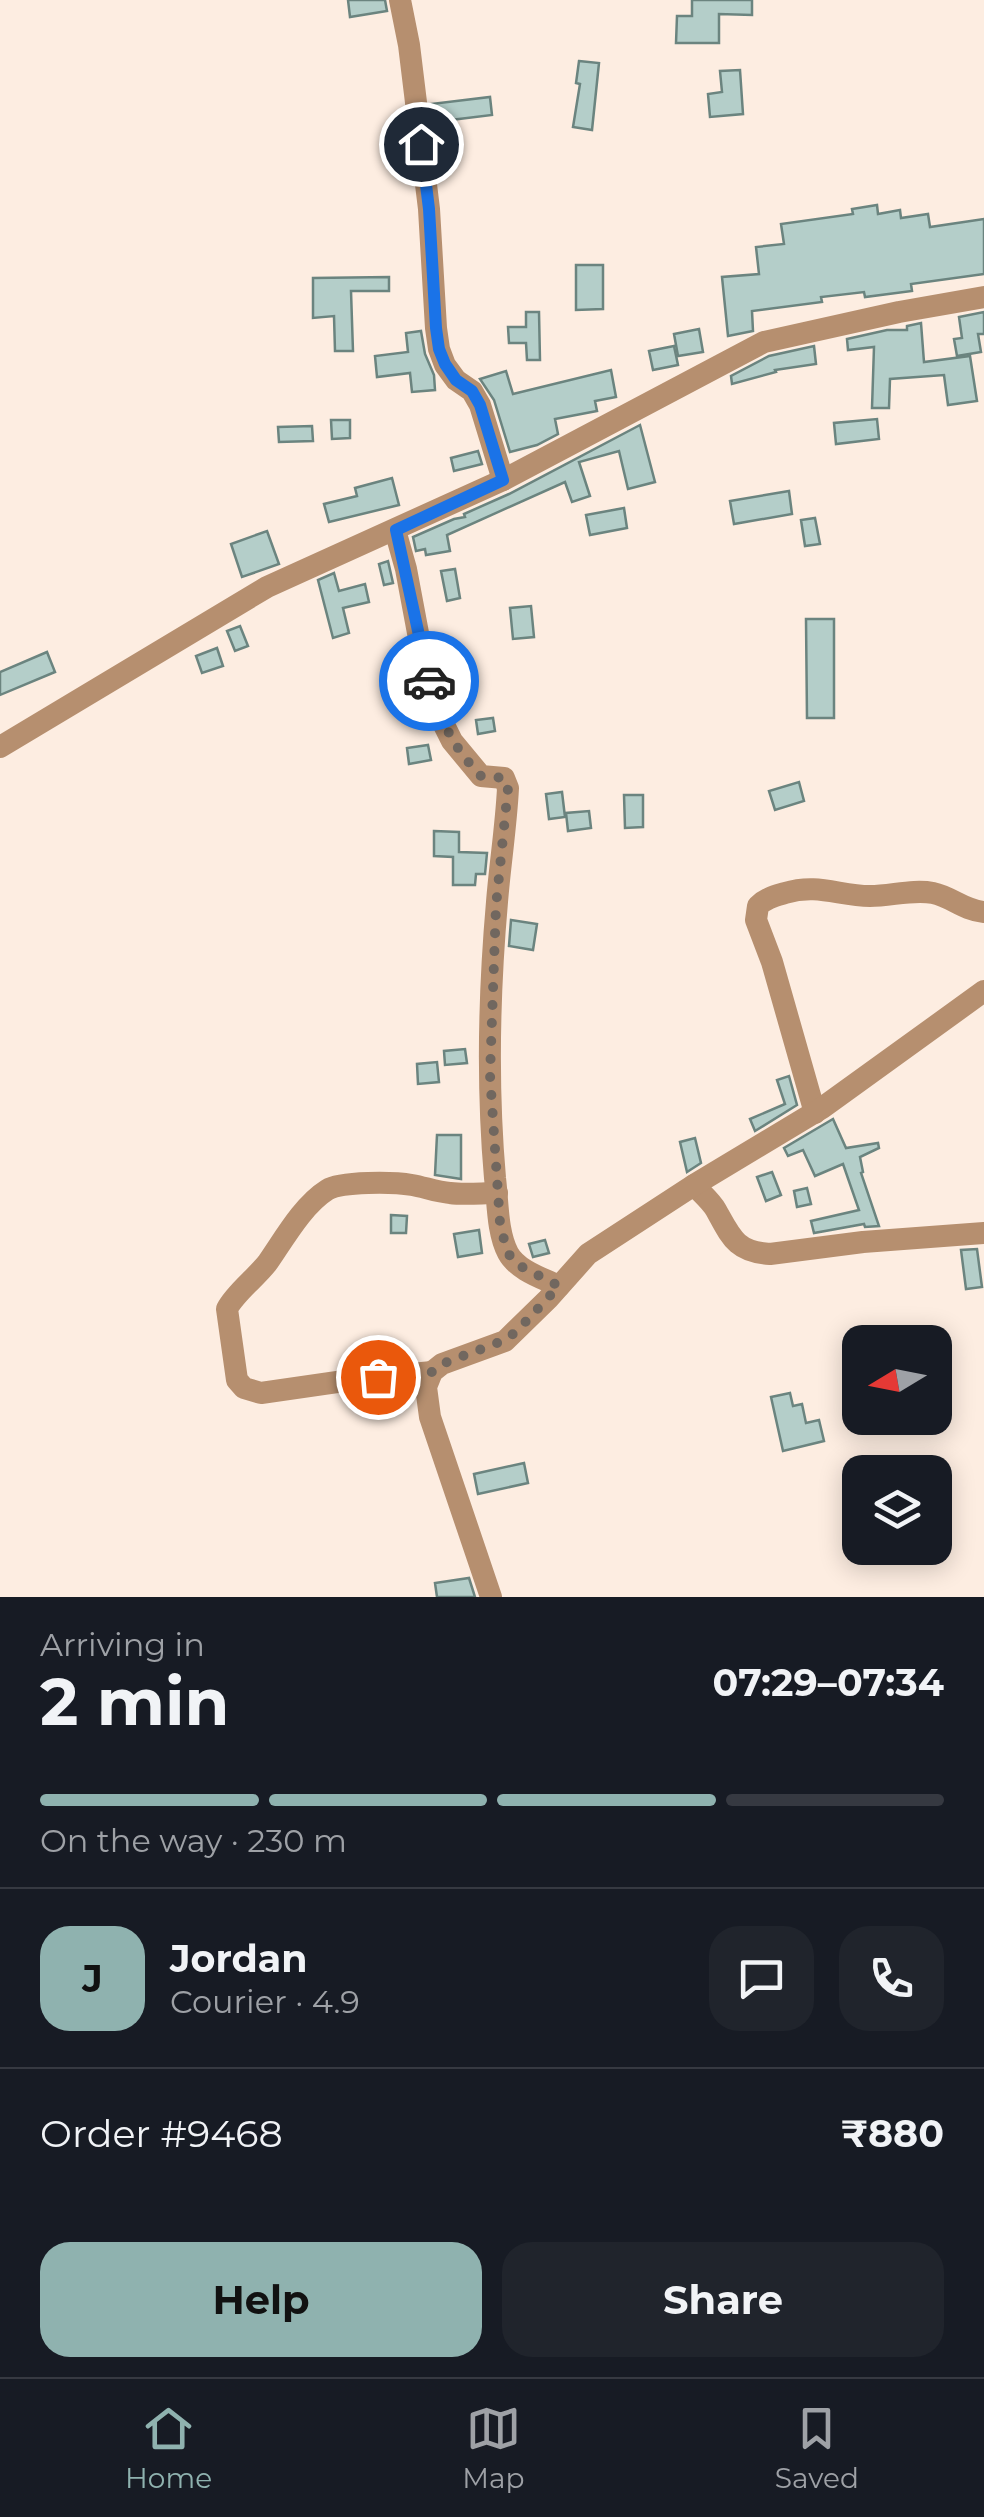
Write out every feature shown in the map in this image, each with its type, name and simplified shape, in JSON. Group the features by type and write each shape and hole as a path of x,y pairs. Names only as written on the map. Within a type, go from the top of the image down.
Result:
{"street":[{"path":"400,0 429,209 439,349 456,380 472,391 480,405 503,480"},
{"path":"0,746 266,587 503,480 764,342 984,297"},
{"path":"396,530 427,675 446,732 481,776 504,778 508,788 496,906 490,1075 500,1223 511,1258 559,1286"},
{"path":"815,1112 756,920 758,906 768,898 813,888 873,896 928,892 972,911 984,912"},
{"path":"490,1597 430,1417 426,1386 432,1372 442,1364 505,1340 588,1254 815,1112 984,991"},
{"path":"432,1372 261,1393 244,1388 234,1367 227,1309 319,1196 330,1188 344,1184 407,1184 450,1194 497,1193"},
{"path":"694,1186 714,1207 734,1240 745,1250 756,1253 984,1234"}],"building":[{"path":"348,0 385,0 387,11 350,17"},
{"path":"692,0 752,0 752,15 719,14 719,43 676,43 677,16 692,16"},
{"path":"579,61 599,63 592,130 573,127 580,84 576,83"},
{"path":"740,70 743,114 710,117 708,94 722,92 720,71"},
{"path":"490,97 492,115 434,122 431,104"},
{"path":"877,205 878,214 900,210 901,218 928,214 930,227 984,219 984,274 911,284 912,291 821,297 822,302 752,311 753,331 728,336 722,277 759,274 756,247 784,244 781,224 853,214 852,209"},
{"path":"576,265 603,265 603,309 576,310"},
{"path":"389,277 389,291 351,291 353,351 335,351 334,316 313,318 313,278"},
{"path":"526,312 539,312 540,360 527,360 526,343 509,343 508,327 526,327"},
{"path":"984,312 984,334 978,334 981,352 957,356 954,339 962,338 959,317"},
{"path":"921,323 924,362 970,356 977,401 948,405 944,375 890,379 889,408 872,408 874,347 848,350 847,339 907,330 907,326"},
{"path":"699,329 703,352 678,356 674,334"},
{"path":"421,331 435,390 412,392 410,373 377,377 375,356 408,352 406,333"},
{"path":"674,346 678,365 653,370 649,351"},
{"path":"814,346 816,364 775,370 732,384 731,376 769,356"},
{"path":"611,370 616,397 595,401 597,411 555,419 558,434 510,452 494,400 480,379 506,371 513,394"},
{"path":"877,419 879,439 836,444 834,423"},
{"path":"331,420 350,420 350,438 332,439"},
{"path":"640,425 655,482 628,489 619,451 579,462 590,496 572,502 565,482 447,535 450,551 426,555 425,549 416,551 413,537 465,517 464,514"},
{"path":"312,426 313,441 279,442 278,427"},
{"path":"478,451 482,464 454,471 451,458"},
{"path":"392,478 399,505 329,522 324,504 357,496 355,488"},
{"path":"789,491 792,514 734,524 730,501"},
{"path":"624,508 627,528 590,535 586,515"},
{"path":"815,518 820,544 805,546 801,520"},
{"path":"267,531 279,564 242,577 231,544"},
{"path":"388,561 393,583 384,585 379,564"},
{"path":"455,569 460,598 447,601 441,571"},
{"path":"334,573 339,591 365,584 369,602 343,608 349,633 333,638 318,580"},
{"path":"531,606 534,637 513,639 510,608"},
{"path":"806,619 834,619 834,718 807,718"},
{"path":"240,626 248,646 235,651 227,631"},
{"path":"217,648 223,666 202,673 196,656"},
{"path":"47,652 55,672 0,695 0,672"},
{"path":"493,718 495,731 478,734 476,720"},
{"path":"428,745 431,760 409,764 407,748"},
{"path":"799,782 804,801 775,810 769,791"},
{"path":"562,792 565,817 549,819 546,794"},
{"path":"624,795 643,795 643,827 625,828"},
{"path":"589,811 591,828 568,831 566,813"},
{"path":"434,831 459,832 459,852 487,853 485,874 476,874 475,885 453,885 453,857 434,856"},
{"path":"511,920 537,924 533,950 509,946"},
{"path":"465,1049 467,1063 445,1065 444,1051"},
{"path":"437,1062 439,1082 418,1084 417,1064"},
{"path":"789,1076 797,1105 755,1131 750,1119 785,1104 777,1080"},
{"path":"833,1119 846,1148 878,1143 879,1148 860,1157 861,1173 879,1226 864,1224 814,1233 811,1221 859,1210 843,1164 815,1176 803,1150 788,1156 784,1148"},
{"path":"437,1135 461,1135 461,1179 435,1175"},
{"path":"695,1138 701,1163 687,1172 680,1142"},
{"path":"772,1172 781,1195 766,1201 757,1177"},
{"path":"807,1188 811,1204 797,1207 794,1191"},
{"path":"391,1215 407,1216 406,1233 391,1233"},
{"path":"479,1230 482,1253 458,1257 454,1234"},
{"path":"545,1240 549,1253 533,1257 529,1244"},
{"path":"977,1249 982,1287 966,1289 961,1250"},
{"path":"790,1393 793,1406 802,1404 806,1423 819,1420 824,1441 783,1451 771,1397"},
{"path":"524,1463 528,1483 478,1494 474,1474"},
{"path":"469,1578 475,1597 437,1597 435,1583"}],"way so far":[{"path":"378,1377 432,1372 442,1364 505,1340 559,1286 511,1258 500,1223 490,1075 496,906 507,782 504,778 481,776 452,741 429,681"}],"route":[{"path":"421,144 439,349 456,380 472,391 480,405 503,480 396,530 429,681"}]}
